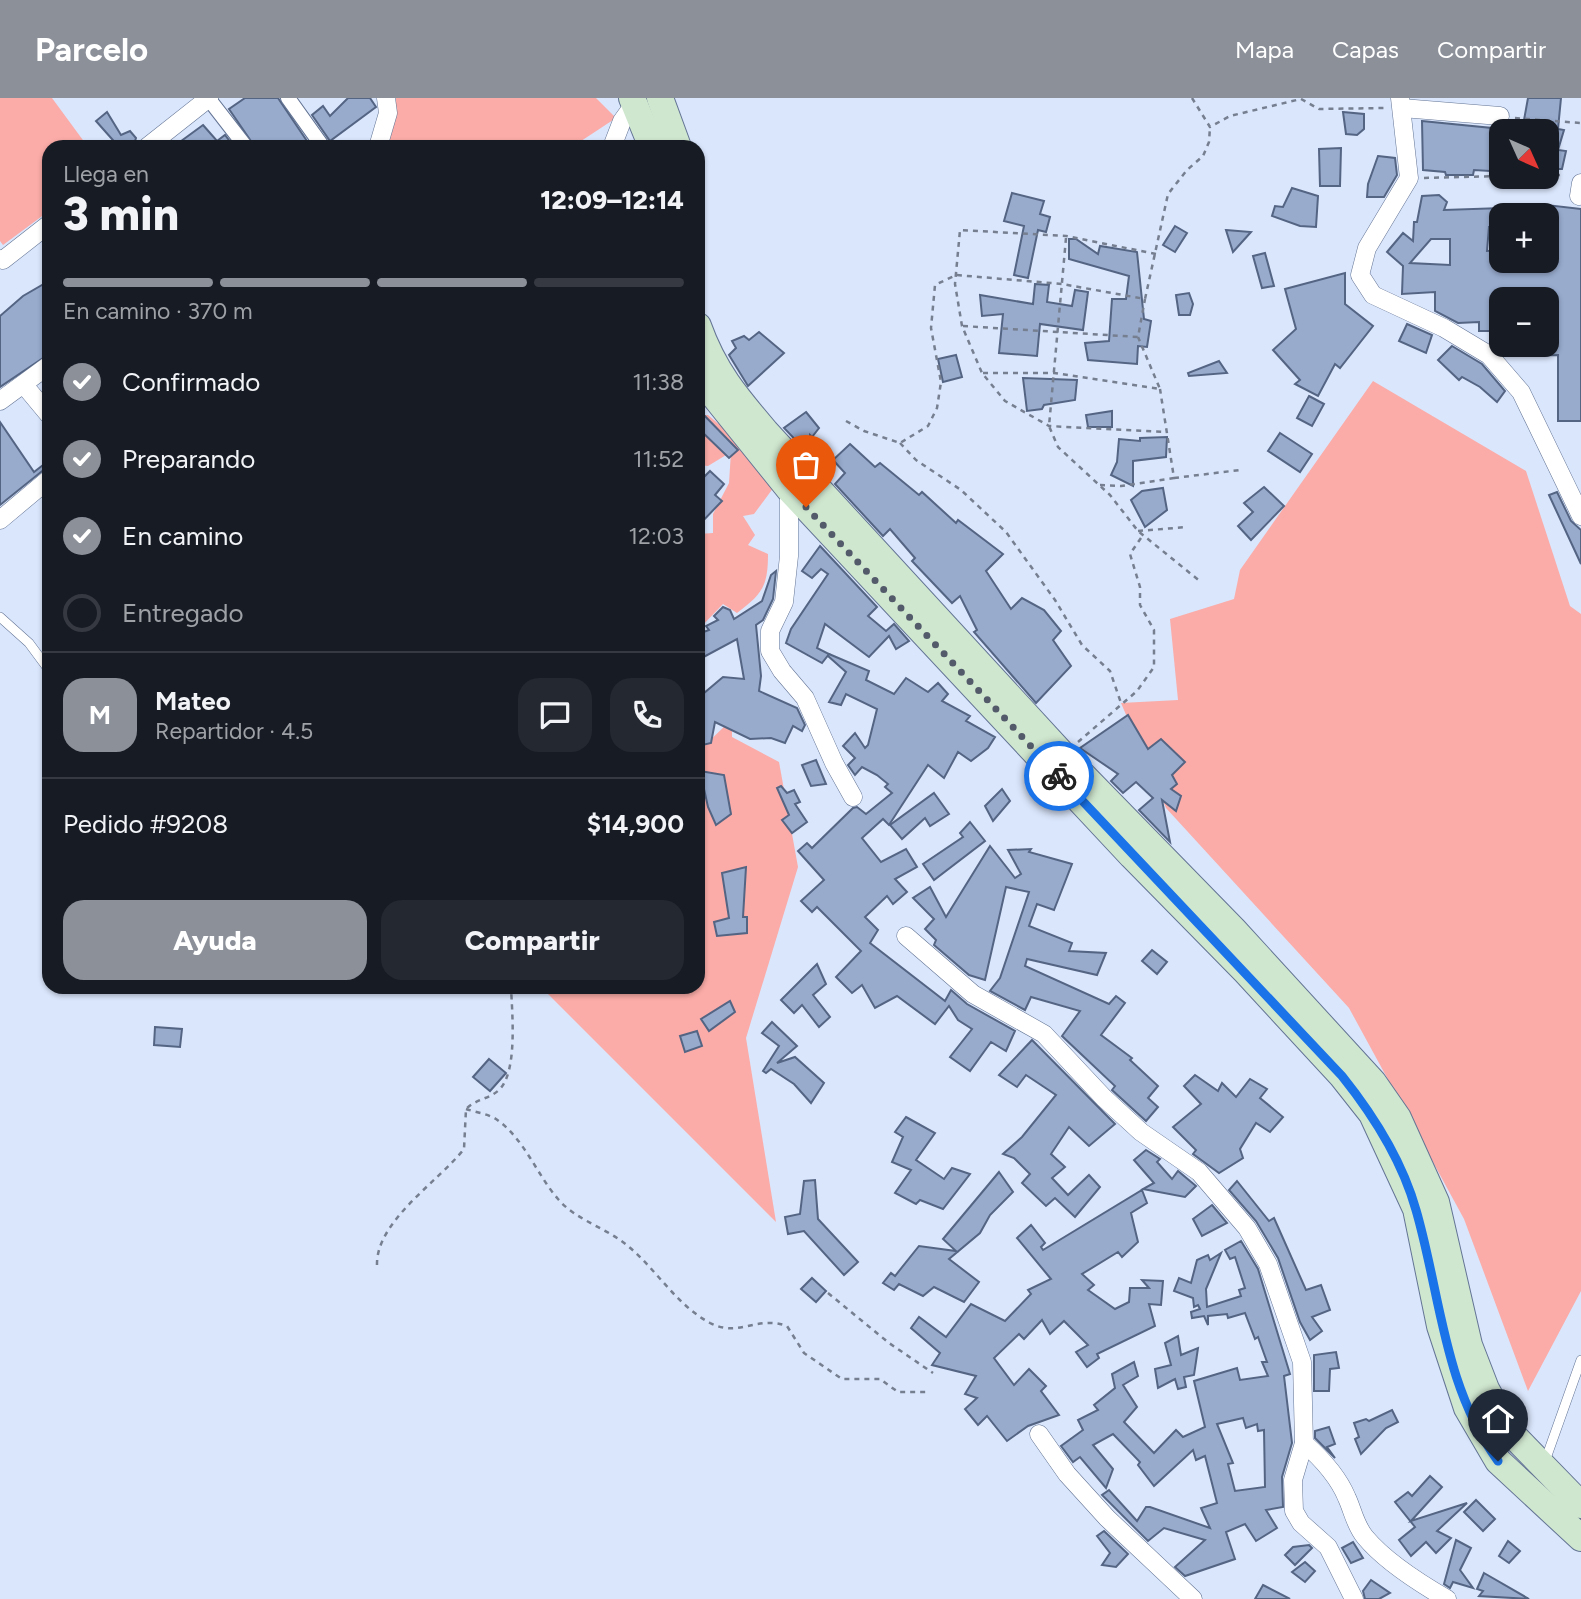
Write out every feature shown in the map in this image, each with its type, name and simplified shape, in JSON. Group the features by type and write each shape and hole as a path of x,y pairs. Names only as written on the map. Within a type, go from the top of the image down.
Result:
{"main road":[{"path":"643,100 651,140"},
{"path":"643,100 673,140"},
{"path":"705,344 724,383 758,423 1342,1076 1372,1114 1416,1209 1440,1325 1459,1390 1483,1441 1498,1461 1536,1478 1581,1505"},
{"path":"705,385 789,489 1055,754"},
{"path":"1536,1478 1581,1538"}],"street":[{"path":"159,140 209,98 241,140"},
{"path":"288,98 318,140"},
{"path":"380,140 388,113 386,98"},
{"path":"615,140 622,121 643,100"},
{"path":"1500,116 1401,103 1409,178 1367,248 1360,275 1373,295 1444,328 1489,355 1521,392 1574,483 1581,516"},
{"path":"2,260 42,229"},
{"path":"0,401 42,371"},
{"path":"24,385 42,407"},
{"path":"0,520 42,485"},
{"path":"789,489 789,556 785,602 770,631 769,651 805,698 834,763 853,797"},
{"path":"906,936 973,995 1044,1034 1104,1098 1141,1132 1199,1172 1247,1228 1268,1264 1300,1351 1304,1385 1304,1443 1293,1480 1294,1511 1301,1523 1328,1547 1354,1599"},
{"path":"1039,1434 1054,1459 1092,1502 1143,1555 1172,1577 1193,1599"},
{"path":"1304,1443 1323,1459 1332,1473 1346,1495 1355,1521 1365,1538 1424,1586 1447,1599"}],"lane":[{"path":"0,617 29,643 42,661"},
{"path":"1536,1478 1581,1360"}],"path":[{"path":"1174,478 1160,390 1138,337 1168,194 1186,170 1203,156 1209,142 1210,127 1192,98"},
{"path":"1210,127 1230,116 1301,100 1319,109 1401,103"},
{"path":"1500,116 1581,123"},
{"path":"1409,178 1489,177"},
{"path":"1156,254 1066,236 960,230 956,275 962,326 982,373 1005,401 1049,426 1166,432"},
{"path":"1066,236 1049,426 1058,447 1100,485 1138,531 1201,582"},
{"path":"900,443 928,426 937,408 941,382 931,328 935,285 956,275 1062,284 1145,299"},
{"path":"962,326 1138,337"},
{"path":"982,373 1054,373 1160,390"},
{"path":"846,421 864,431 900,443 916,460 961,490 1006,533 1055,600 1082,645 1110,671 1121,703"},
{"path":"1100,485 1121,486 1240,470"},
{"path":"1138,531 1187,527"},
{"path":"1055,754 1137,691 1154,667 1154,630 1140,605 1140,587 1130,554 1143,535"},
{"path":"377,1265 376,1249 409,1204 464,1149 466,1109 475,1100 497,1092 507,1081 513,1044 510,1033 511,994"},
{"path":"466,1109 496,1119 520,1145 559,1201 621,1241 671,1294 710,1323 736,1330 756,1322 787,1325 804,1353 842,1379 880,1379 898,1392 926,1392"},
{"path":"828,1293 889,1343 933,1373"}],"shaded area":[{"path":"0,98 52,98 83,140 42,140 42,216 3,245 0,241"},
{"path":"396,98 596,98 616,118 583,140 389,140"},
{"path":"1373,381 1526,471 1570,606 1581,614 1581,1291 1528,1391 1464,1219 1349,1008 1166,808 1121,703 1178,700 1170,619 1234,599 1240,570"},
{"path":"705,415 734,437 788,468 754,514 743,516 755,535 748,545 768,554 767,574 762,589 737,613 723,604 705,623 705,534 713,533 713,514 729,483 731,452 705,466"},
{"path":"732,719 732,737 779,762 798,867 746,1038 776,1222 548,994 705,994 705,745"}],"building":[{"path":"245,98 278,98 306,140 250,140 229,109"},
{"path":"348,98 370,98 376,107 331,140 312,115 323,106 330,116"},
{"path":"1528,98 1561,98 1559,119 1524,119"},
{"path":"107,112 121,135 130,131 135,140 113,140 96,121"},
{"path":"1343,112 1364,114 1364,129 1357,135 1346,134"},
{"path":"1422,121 1489,128 1489,171 1474,170 1473,175 1446,175 1445,172 1423,170"},
{"path":"203,125 216,140 183,140"},
{"path":"1559,129 1564,130 1559,147"},
{"path":"1341,148 1340,186 1320,186 1319,149"},
{"path":"1559,150 1566,151 1562,169 1559,169"},
{"path":"1378,156 1395,158 1397,175 1384,197 1367,197 1368,184"},
{"path":"1292,188 1318,196 1316,227 1300,226 1272,216 1275,206 1283,207"},
{"path":"1012,193 1044,201 1040,214 1050,217 1046,232 1038,230 1028,278 1014,275 1024,226 1004,221"},
{"path":"1439,195 1447,202 1444,210 1489,208 1489,273 1559,273 1559,206 1581,209 1581,421 1558,421 1559,287 1489,287 1489,331 1479,331 1479,322 1458,323 1435,311 1435,292 1402,294 1403,266 1387,252 1403,233 1413,241 1414,222 1417,222 1422,196","holes":["1431,239 1450,239 1450,265 1410,263"]},
{"path":"1175,226 1187,233 1175,252 1163,245"},
{"path":"1226,230 1251,232 1233,252"},
{"path":"1069,239 1076,239 1098,254 1100,246 1137,252 1144,319 1151,321 1147,347 1138,346 1137,364 1088,360 1085,343 1109,341 1112,299 1126,299 1129,276 1069,259"},
{"path":"1265,253 1274,286 1262,288 1253,256"},
{"path":"1345,273 1345,304 1373,326 1340,368 1335,364 1318,396 1295,384 1300,380 1273,350 1296,329 1285,289"},
{"path":"1035,284 1049,285 1047,302 1072,306 1075,290 1088,292 1083,330 1040,324 1037,356 999,353 1003,314 982,316 980,295 1033,304"},
{"path":"42,285 42,359 0,387 0,316 23,296"},
{"path":"1189,293 1193,304 1190,315 1179,315 1176,295"},
{"path":"1407,324 1432,335 1426,353 1399,341"},
{"path":"759,332 784,353 748,386 729,355 736,348 732,341 744,336 749,340"},
{"path":"1452,346 1482,364 1505,391 1497,402 1480,387 1462,377 1459,380 1438,360"},
{"path":"956,355 962,377 943,382 938,359"},
{"path":"1219,361 1227,373 1189,376 1188,373"},
{"path":"1023,378 1077,380 1075,400 1027,411"},
{"path":"1309,396 1324,404 1312,426 1297,418"},
{"path":"1112,411 1112,427 1088,427 1086,415"},
{"path":"806,412 819,428 812,437 810,435 809,454 784,428"},
{"path":"705,416 738,450 729,458 705,435"},
{"path":"0,422 34,472 42,466 42,471 0,505"},
{"path":"1280,433 1312,454 1300,472 1268,451"},
{"path":"1167,437 1166,457 1133,461 1133,486 1111,475 1117,462 1119,439 1140,441 1140,438"},
{"path":"850,444 875,467 880,463 919,495 922,492 956,523 958,520 1003,554 986,571 1011,609 1022,598 1044,610 1061,631 1053,640 1071,666 1036,703 974,632 977,630 960,596 952,603 912,561 915,558 890,529 883,536 835,484 845,473 833,460"},
{"path":"710,471 724,484 715,495 722,501 705,519 705,476"},
{"path":"1264,487 1284,506 1251,540 1238,526 1253,512 1244,503"},
{"path":"1163,488 1167,510 1145,527 1131,500 1142,491"},
{"path":"1557,492 1571,521 1581,530 1581,564 1549,495"},
{"path":"820,546 877,607 868,616 886,631 894,624 909,641 896,649 889,636 869,657 825,624 817,648 829,654 822,663 786,643 791,629 828,574 821,569 812,578 802,571"},
{"path":"776,571 773,599 763,620 756,625 761,676 759,691 797,708 805,725 802,731 793,726 785,743 771,738 750,739 715,722 711,743 705,744 705,692 723,677 744,679 737,639 705,656 705,631 709,630 706,626 718,620 714,616 723,607 730,610 734,619 762,601 771,575"},
{"path":"829,654 869,671 866,680 894,694 906,678 928,692 938,683 948,694 942,701 970,716 966,721 995,737 988,748 971,761 958,752 944,778 928,765 889,825 883,819 862,838 881,862 906,849 917,867 895,879 907,892 893,904 887,896 865,917 878,930 870,943 945,1001 951,990 967,1004 1015,1031 1006,1051 991,1042 970,1071 950,1057 972,1029 958,1020 949,1006 935,1024 897,996 875,1008 862,985 852,993 836,977 861,951 817,907 812,912 801,901 824,880 798,851 807,843 812,848 853,808 857,807 866,814 892,793 885,787 888,784 877,775 862,767 855,775 848,765 855,758 843,746 855,733 865,748 868,745 877,709 846,694 841,705 829,702 846,672 828,656"},
{"path":"1128,715 1148,749 1161,739 1185,762 1172,775 1177,784 1171,789 1181,796 1176,811 1162,800 1170,842 1139,810 1153,798 1136,782 1123,793 1111,781 1118,774 1080,748"},
{"path":"816,760 826,784 811,786 802,765"},
{"path":"705,772 724,775 731,814 716,825 708,807"},
{"path":"781,786 787,793 794,790 800,802 795,804 807,822 792,833 782,820 789,815 777,788"},
{"path":"1002,789 1010,801 993,821 985,806"},
{"path":"934,793 949,814 930,826 925,818 902,839 890,825"},
{"path":"970,822 985,841 934,880 923,864 963,837 960,833"},
{"path":"990,846 1015,878 1021,874 1008,850 1031,849 1029,852 1072,864 1054,910 1037,904 1029,926 1072,943 1069,951 1106,953 1097,975 1027,959 1025,966 1109,1004 1116,996 1125,1003 1101,1035 1132,1058 1130,1060 1158,1086 1148,1098 1158,1107 1146,1121 1112,1090 1115,1086 1062,1036 1080,1011 1031,997 1025,1010 990,991 1000,978 1029,892 1006,887 985,980 969,975 934,945 936,940 925,929 934,919 913,898 930,887 946,917"},
{"path":"746,867 743,917 747,917 747,933 717,936 714,922 729,918 722,873"},
{"path":"1152,950 1167,962 1157,974 1142,961"},
{"path":"817,964 826,984 813,995 830,1017 819,1027 802,1005 794,1013 781,1000"},
{"path":"730,1001 735,1012 709,1031 701,1019"},
{"path":"772,1022 797,1046 777,1063 795,1057 824,1083 811,1103 794,1084 771,1069 766,1073 763,1071 779,1046 762,1033"},
{"path":"155,1027 182,1029 180,1047 154,1045"},
{"path":"697,1031 702,1046 685,1052 680,1036"},
{"path":"1032,1040 1115,1124 1089,1146 1069,1127 1051,1154 1065,1167 1052,1178 1068,1195 1089,1175 1100,1187 1075,1217 1055,1198 1046,1206 1022,1183 1030,1174 1014,1158 1003,1154 1022,1137 1056,1095 1026,1075 1017,1087 999,1075"},
{"path":"489,1059 506,1073 490,1091 473,1077"},
{"path":"1195,1075 1218,1091 1222,1083 1236,1097 1250,1079 1267,1089 1260,1098 1283,1117 1270,1132 1256,1123 1240,1149 1243,1158 1219,1173 1193,1154 1196,1150 1173,1127 1201,1104 1184,1086"},
{"path":"906,1117 935,1133 916,1160 944,1179 952,1168 970,1174 943,1209 920,1200 916,1204 895,1193 911,1170 892,1162 903,1137 895,1132"},
{"path":"1146,1150 1160,1159 1157,1162 1172,1179 1178,1171 1196,1186 1185,1197 1143,1189 1154,1183 1134,1160"},
{"path":"999,1172 1013,1192 990,1215 980,1233 949,1259 979,1282 964,1302 934,1287 923,1296 899,1284 894,1290 883,1283 891,1273 895,1276 919,1246 956,1251 943,1239"},
{"path":"815,1180 818,1219 858,1262 844,1275 804,1231 788,1234 785,1217 800,1214 804,1181"},
{"path":"1237,1181 1269,1221 1274,1218 1306,1290 1321,1285 1330,1310 1312,1317 1322,1331 1310,1340 1300,1322 1278,1258 1256,1221 1229,1190"},
{"path":"1142,1190 1147,1203 1131,1213 1138,1242 1122,1257 1118,1252 1082,1274 1094,1285 1088,1290 1115,1309 1129,1302 1130,1288 1149,1288 1142,1280 1163,1281 1161,1305 1149,1304 1155,1326 1097,1354 1099,1358 1087,1367 1076,1352 1088,1345 1064,1321 1050,1334 1042,1320 1024,1339 1019,1334 994,1358 1014,1385 1029,1369 1046,1386 1041,1391 1059,1415 1028,1426 1007,1441 987,1416 978,1425 965,1409 977,1398 965,1394 976,1376 932,1365 940,1353 911,1328 919,1317 946,1337 971,1304 1005,1321 1031,1294 1028,1290 1051,1279 1017,1238 1031,1225 1045,1243 1041,1247 1043,1250"},
{"path":"1212,1205 1227,1223 1202,1236 1193,1219"},
{"path":"1241,1241 1258,1269 1290,1374 1284,1376 1292,1443 1282,1477 1283,1507 1266,1510 1277,1528 1256,1541 1245,1524 1226,1532 1235,1559 1185,1576 1175,1567 1205,1540 1164,1528 1148,1541 1102,1495 1109,1490 1137,1521 1146,1507 1150,1507 1210,1528 1201,1508 1217,1503 1205,1456 1196,1460 1193,1450 1154,1486 1138,1465 1140,1462 1113,1434 1093,1445 1113,1469 1106,1488 1080,1457 1073,1462 1061,1446 1083,1430 1078,1420 1098,1410 1094,1405 1115,1388 1112,1374 1134,1362 1138,1376 1123,1385 1137,1407 1124,1422 1154,1453 1176,1430 1183,1437 1205,1427 1194,1381 1237,1368 1240,1380 1268,1376 1262,1362 1267,1362 1258,1337 1255,1339 1245,1313 1228,1318 1227,1314 1208,1316 1208,1325 1204,1316 1192,1318 1191,1312 1200,1309 1198,1305 1194,1307 1193,1298 1174,1291 1179,1278 1191,1283 1197,1260 1208,1255 1210,1260 1221,1253 1206,1289 1207,1307 1241,1296 1239,1290 1245,1288 1235,1257 1230,1259 1225,1250","holes":["1243,1418 1246,1428 1257,1424 1258,1431 1264,1430 1265,1487 1235,1491 1228,1464 1233,1463 1217,1424"]},
{"path":"812,1278 826,1291 816,1302 801,1289"},
{"path":"1178,1336 1181,1355 1198,1348 1194,1375 1184,1377 1186,1387 1178,1389 1175,1379 1158,1388 1155,1369 1171,1365 1165,1343"},
{"path":"1336,1352 1339,1368 1330,1369 1329,1391 1314,1391 1314,1355"},
{"path":"1392,1410 1398,1422 1386,1428 1361,1454 1355,1439 1359,1437 1354,1423 1366,1419 1369,1421"},
{"path":"1329,1427 1335,1444 1327,1447 1335,1458 1315,1438 1315,1431"},
{"path":"1430,1476 1442,1487 1411,1521 1467,1503 1437,1531 1451,1538 1436,1553 1426,1542 1411,1556 1399,1540 1415,1527 1395,1502 1408,1492 1412,1496"},
{"path":"1476,1500 1495,1519 1483,1531 1464,1512"},
{"path":"1104,1531 1128,1554 1116,1567 1102,1565 1110,1553 1097,1536"},
{"path":"1456,1540 1471,1548 1460,1570 1473,1588 1453,1582 1450,1588 1444,1584"},
{"path":"1508,1541 1520,1551 1509,1563 1499,1556"},
{"path":"1353,1542 1363,1558 1351,1563 1342,1548"},
{"path":"1309,1545 1312,1548 1295,1565 1285,1555 1293,1547"},
{"path":"1305,1562 1315,1571 1305,1582 1292,1572"},
{"path":"1484,1573 1529,1599 1479,1596 1483,1591 1477,1589"},
{"path":"1371,1580 1390,1593 1379,1599 1365,1599 1363,1591"},
{"path":"1263,1585 1290,1599 1255,1599"}],"way so far":[{"path":"806,507 1059,776"}],"route":[{"path":"1059,776 1342,1076 1372,1114 1391,1150 1416,1209 1440,1325 1455,1380 1483,1441 1498,1461"}]}
